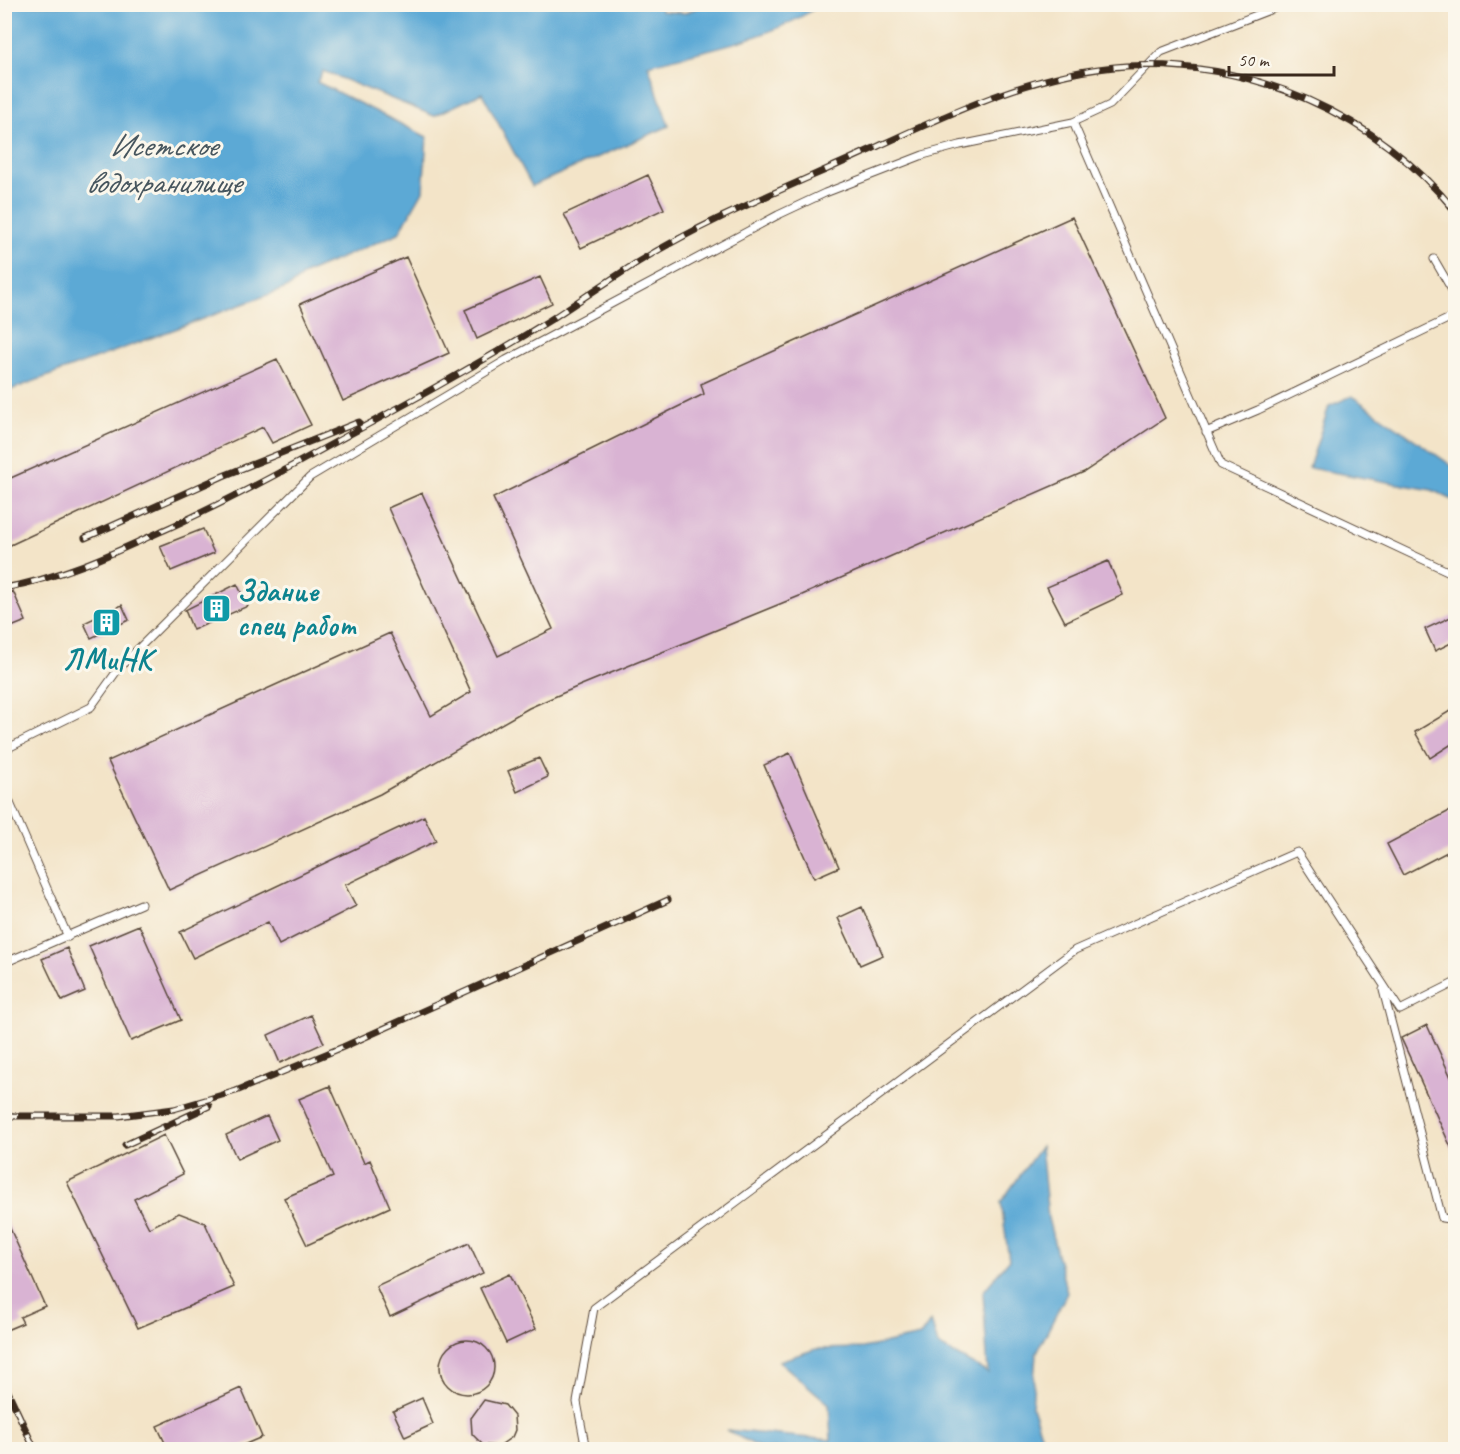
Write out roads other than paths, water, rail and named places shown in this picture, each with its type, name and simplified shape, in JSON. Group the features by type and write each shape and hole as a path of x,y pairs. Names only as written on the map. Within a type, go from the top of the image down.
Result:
{"lane":[{"path":"4,750 91,707 119,668 310,477 506,360 778,215 825,193 923,155 960,145 1073,122 1110,105 1161,52 1285,4"},
{"path":"1073,122 1221,465 1455,575"},
{"path":"1434,259 1455,297"},
{"path":"1206,432 1258,410 1455,315"},
{"path":"4,789 68,937"},
{"path":"586,1449 578,1402 594,1308 1076,950 1297,852 1381,985 1400,1010 1455,982"},
{"path":"4,963 141,904"},
{"path":"1381,985 1442,1218 1455,1220"}],"water":[{"name":"Исетское водохранилище","path":"706,4 820,5 781,27 759,35 648,65 669,126 532,186 482,93 434,116 323,71 317,82 427,137 423,191 399,233 306,273 289,287 5,392 5,5 660,5 661,11 685,13"},
{"path":"1352,396 1455,468 1455,501 1432,490 1309,468 1329,406"},
{"path":"1041,1146 1048,1218 1067,1293 1036,1354 1032,1407 1046,1449 762,1449 726,1430 831,1440 829,1404 779,1361 816,1349 863,1348 920,1336 931,1321 938,1345 988,1373 983,1292 1009,1260 1001,1202"}],"railway":[{"path":"4,588 46,578 86,564 236,496 452,378 550,320 638,262 695,230 964,108 1027,85 1060,76 1126,66 1173,66 1220,72 1265,84 1309,100 1350,121 1389,147 1424,178 1456,212"},
{"path":"85,538 223,476 359,422"},
{"path":"4,1116 119,1116 174,1109 236,1091 343,1047 668,900"},
{"path":"125,1145 209,1106"},
{"path":"4,1383 35,1450"}],"place":[{"name":"Здание спец работ","path":"216,608"},
{"name":"ЛМиНК","path":"107,622"}]}
